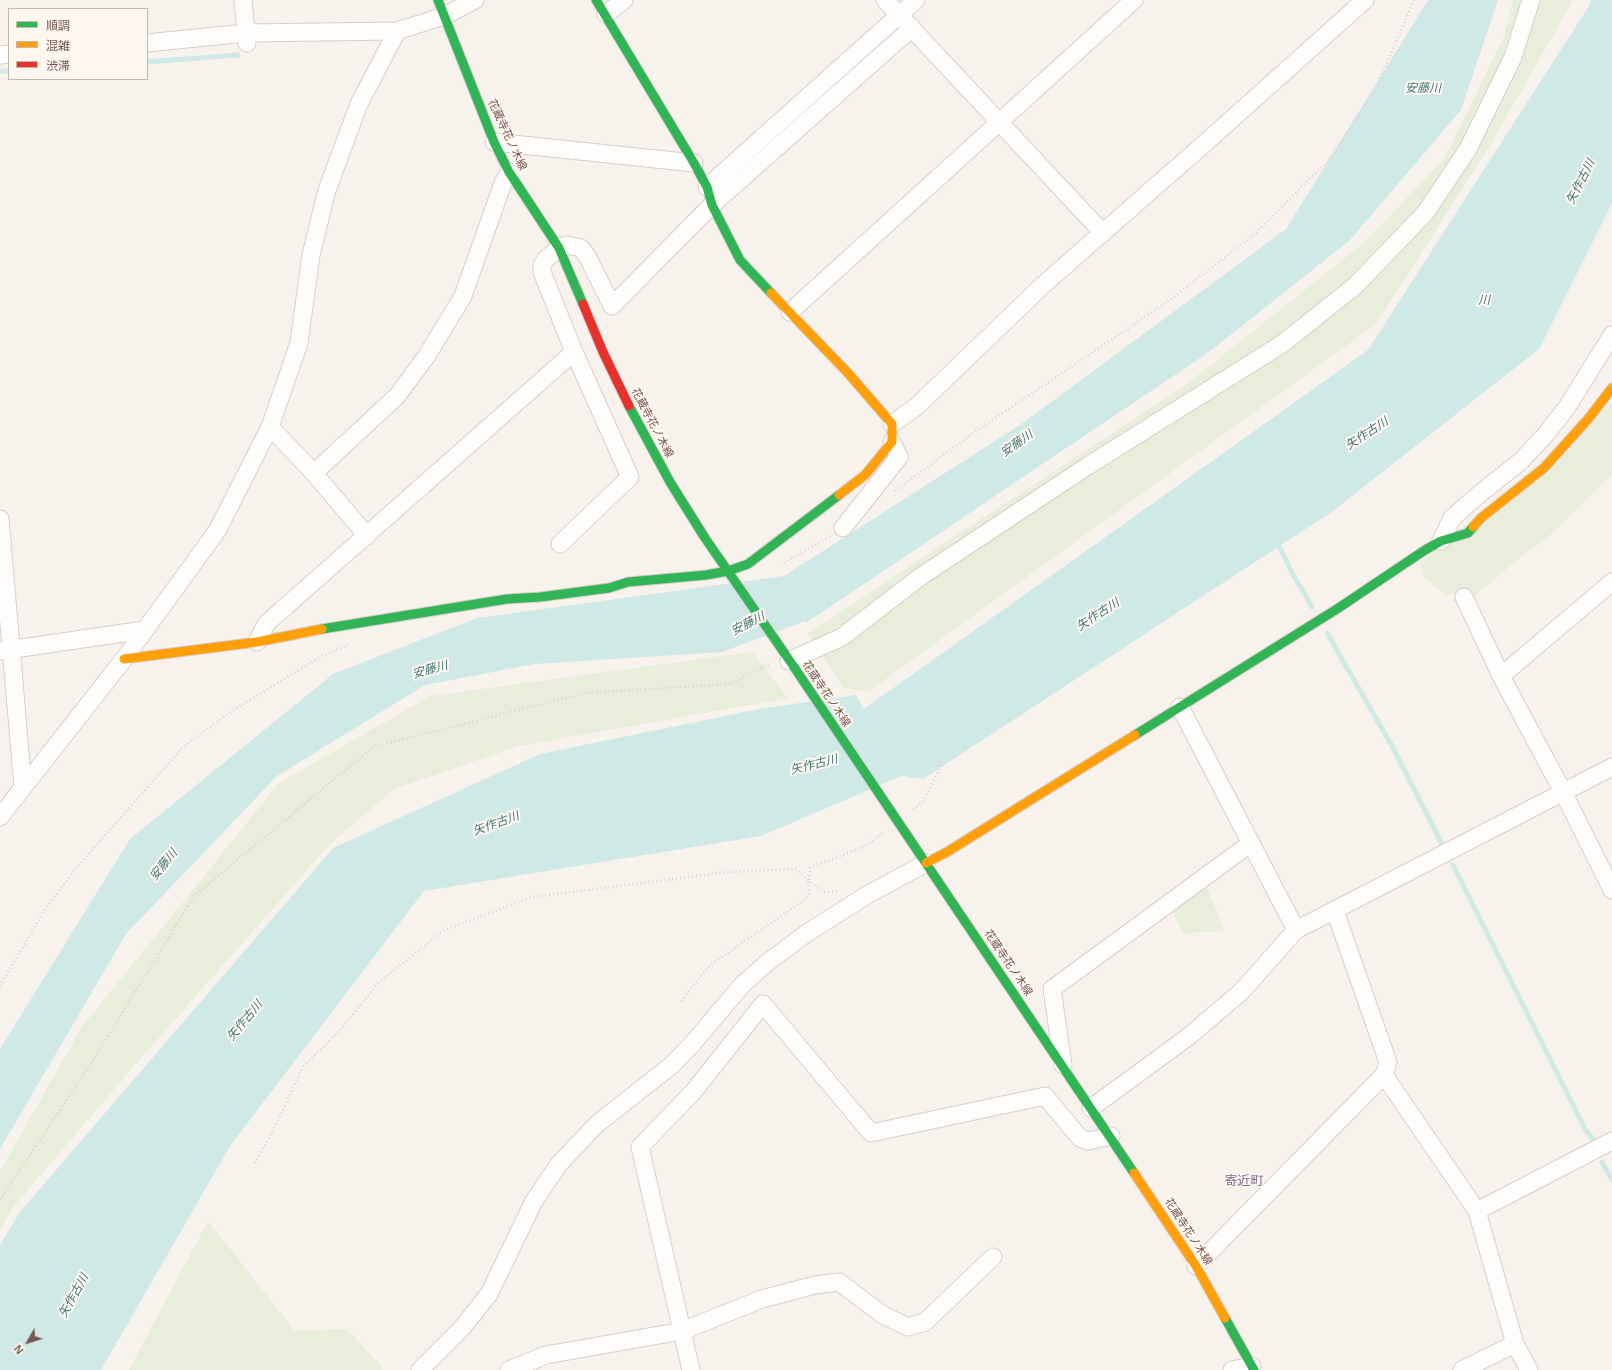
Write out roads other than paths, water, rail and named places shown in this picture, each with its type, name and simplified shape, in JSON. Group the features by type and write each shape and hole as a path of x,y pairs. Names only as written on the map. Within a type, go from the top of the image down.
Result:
{"street":[{"path":"243,0 246,38"},
{"name":"花蔵寺花ノ木線","path":"438,0 494,142 509,172 559,248 603,352 635,418 670,482 728,571 1111,1136 1196,1266 1253,1368"},
{"path":"148,43 397,31 444,16 475,0"},
{"path":"596,0 606,14 694,163 707,187 712,205 740,260 848,373 892,424 892,442 899,457 844,528"},
{"path":"606,14 624,0"},
{"path":"885,0 1000,121 1103,233"},
{"path":"707,187 916,0"},
{"path":"790,312 1134,0"},
{"path":"892,424 917,406 1042,285 1204,144 1365,0"},
{"path":"790,661 842,637 926,573 1086,467 1282,344 1355,286 1426,212 1468,149 1513,57 1531,0"},
{"path":"560,544 630,477 574,352 542,272 542,264 559,248 567,245 581,248 588,256 612,306 712,205 912,28"},
{"path":"0,817 124,659 217,531 270,427 299,343 311,255 327,190 359,104 397,31"},
{"path":"494,142 694,163"},
{"path":"314,473 397,396 426,357 463,296 503,183 509,172"},
{"path":"1441,541 1452,518 1521,460 1547,433 1567,407 1612,335"},
{"path":"257,642 267,623 574,352"},
{"path":"420,1370 462,1328 489,1294 534,1201 559,1164 597,1124 672,1065 703,1033 742,985 768,962 807,933 924,859 960,844 1337,609 1425,550 1441,541 1468,533 1481,518 1544,468 1589,418 1612,388"},
{"path":"270,427 314,473 367,536"},
{"path":"124,659 257,642 298,633 508,599 540,597 609,588 628,582 706,575 728,571 748,564 865,474 892,442"},
{"path":"0,519 6,650 23,787"},
{"path":"1501,676 1612,582"},
{"path":"1464,597 1501,676 1563,792 1612,890"},
{"path":"6,650 144,630"},
{"path":"1180,707 1296,930"},
{"path":"1091,1108 1188,1037 1241,992 1296,930 1612,767"},
{"path":"1063,1065 1052,989 1251,843"},
{"path":"1196,1266 1384,1075 1388,1062 1335,911"},
{"path":"691,1370 640,1147 693,1092 763,1004 871,1133 1045,1096 1080,1138 1088,1141 1111,1136"},
{"path":"1384,1075 1477,1211 1516,1344 1529,1370"},
{"path":"1477,1211 1612,1141"},
{"path":"509,1370 546,1356 682,1332 762,1299 815,1285 839,1282 883,1315 908,1327 925,1322 993,1257"},
{"path":"1462,1370 1516,1344"},
{"path":"1232,1370 1253,1368"}],"water":[{"name":"安藤川","path":"1428,0 1498,0 1461,110 1349,241 1209,352 806,623 805,621 722,652 535,664 425,685 277,776 126,934 0,1149 0,1049 130,839 333,674 477,618 784,576 1020,425 1286,229"},
{"path":"1591,0 1612,0 1612,203 1539,349 1333,511 923,779 906,777 904,775 761,836 424,891 230,1146 101,1370 0,1370 0,1245 20,1212 333,848 540,754 759,709 856,695 864,709 1368,350 1589,6"}],"waterway":[{"path":"148,62 238,55"},
{"path":"0,71 8,71"},
{"path":"1277,541 1292,573 1312,607"},
{"path":"1327,633 1392,746 1444,848"},
{"path":"1453,865 1585,1129 1593,1139 1593,1144"},
{"path":"1602,1162 1612,1180"}],"district":[{"name":"寄近町","path":"1244,1181"}],"water label":[{"name":"矢作古川","path":"1581,182"},
{"name":"川","path":"1484,301"},
{"name":"矢作古川","path":"1367,434"},
{"name":"矢作古川","path":"1098,615"},
{"name":"矢作古川","path":"814,765"},
{"name":"矢作古川","path":"496,824"},
{"name":"矢作古川","path":"245,1021"},
{"name":"矢作古川","path":"74,1296"}]}
